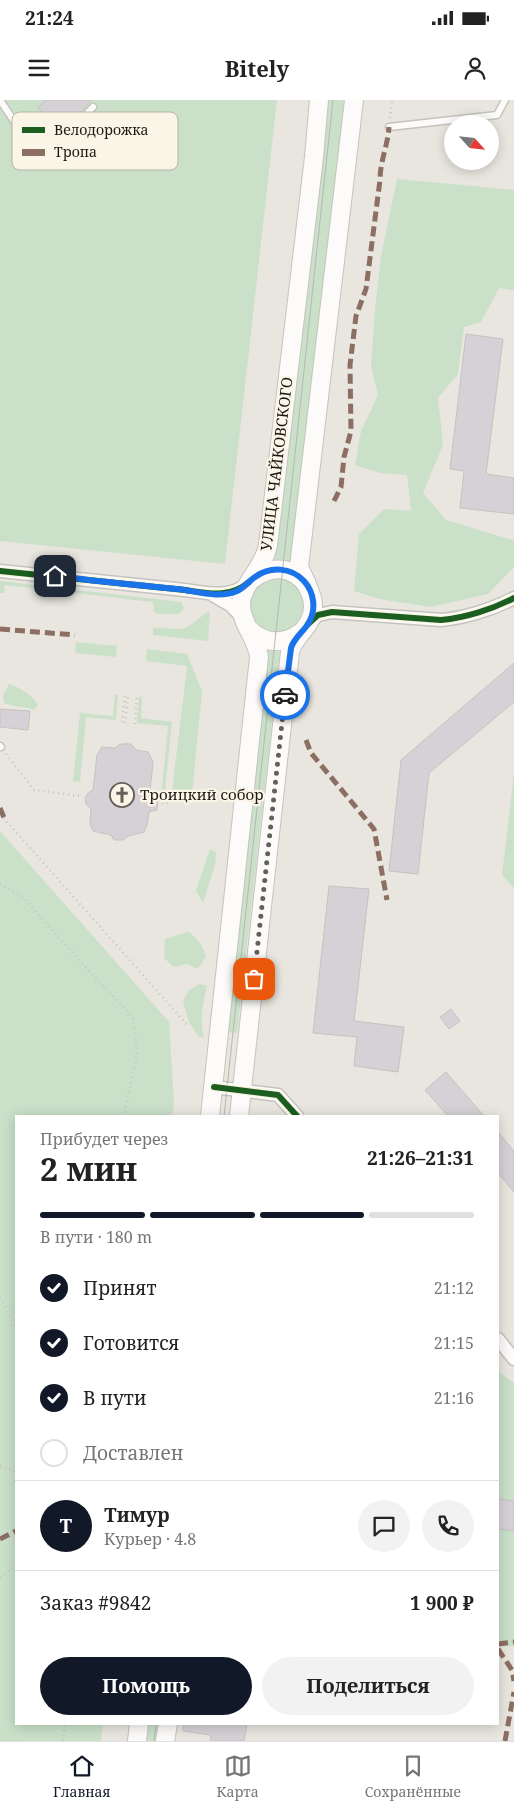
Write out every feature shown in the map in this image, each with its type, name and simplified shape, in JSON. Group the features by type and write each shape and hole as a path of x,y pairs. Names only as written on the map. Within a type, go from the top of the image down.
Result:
{"main road":[{"name":"УЛИЦА ЧАЙКОВСКОГО","path":"210,1115 258,662 256,642 241,610 242,600 244,591 263,562 268,546 314,157 319,100"},
{"path":"239,1115 290,652 293,642 312,616 312,596 303,581 299,566 354,100"},
{"path":"251,581 265,571 275,569 285,570 303,581"},
{"path":"245,622 256,635 274,642 288,640 304,629"},
{"path":"137,1741 139,1725"},
{"path":"165,1741 168,1725"}],"street":[{"path":"0,571 211,594 231,593 251,581"},
{"path":"303,581 322,602 332,608 344,611 446,619 501,605 514,598"},
{"path":"211,594 230,605 245,622"},
{"path":"304,629 321,614 344,611"},
{"path":"214,1087 278,1094 296,1115"},
{"path":"499,1340 514,1358"}],"lane":[{"path":"0,100 12,118"},
{"path":"389,127 497,115 505,100"},
{"path":"88,112 93,107"}],"path":[{"path":"389,127 392,100"},
{"path":"124,722 126,695"},
{"path":"135,724 137,696"},
{"path":"1,746 34,790 80,796"},
{"path":"157,803 165,804 186,796 213,796"},
{"path":"0,814 188,1027"},
{"path":"0,884 23,897 87,969 134,1017 137,1053 124,1115"},
{"path":"0,1298 15,1324"},
{"path":"0,1466 15,1472"},
{"path":"0,1577 15,1567"},
{"path":"62,1741 64,1725"}],"green space":[{"path":"0,100 277,100 225,564 0,541"},
{"path":"325,100 346,100 290,561 273,559"},
{"path":"397,179 514,190 514,290 499,288 481,322 464,327 458,374 438,398 443,445 423,493 446,520 514,540 514,567 488,594 430,607 380,599 354,591 359,534 384,509 411,511 407,475 380,473 355,465 361,431 378,395 371,366 375,309 381,256"},
{"path":"276,573 304,587 305,622 274,638 248,620 249,589"},
{"path":"0,581 181,602 184,608 179,614 158,614 154,612 153,602 5,585 4,593 0,593"},
{"path":"208,612 210,613 208,641 153,635 153,628 181,629"},
{"path":"76,642 117,646 116,657 75,653"},
{"path":"147,649 187,654 202,691 192,795 172,792 187,666 146,661"},
{"path":"266,651 280,652 237,1033 225,1032"},
{"path":"9,684 22,690 32,698 38,705 34,710 4,703 3,695"},
{"path":"115,694 118,695 116,720 86,717 80,782 73,781 80,713 113,716"},
{"path":"139,697 142,697 141,718 172,722 164,799 161,799 168,726 137,723"},
{"path":"514,774 514,888 502,875"},
{"path":"0,831 169,1022 174,1103 172,1115 15,1115 15,1725 103,1725 101,1741 0,1741"},
{"path":"210,849 216,852 215,865 203,903 196,891"},
{"path":"188,932 199,942 206,956 198,969 187,964 174,967 164,958 165,939"},
{"path":"199,984 207,986 202,1018 204,1037 198,1036 189,1022 183,1002 188,991"},
{"path":"499,1372 514,1383 514,1647 499,1644"},
{"path":"145,1725 159,1725 157,1741 143,1741"}],"building":[{"path":"45,100 91,100 81,112 43,112 38,108"},
{"path":"466,334 503,339 486,474 514,478 514,514 460,508 464,471 450,469"},
{"path":"514,663 514,702 429,773 418,874 389,871 401,760"},
{"path":"0,709 30,711 28,730 0,727"},
{"path":"120,744 131,744 136,750 148,752 153,762 150,791 158,797 157,810 149,812 144,832 128,836 123,840 114,840 111,835 93,831 90,824 91,808 86,804 85,798 93,790 97,755 102,747 115,748"},
{"path":"329,886 369,889 354,1021 404,1027 398,1072 354,1066 357,1037 313,1033"},
{"path":"451,1009 460,1021 449,1029 440,1017"},
{"path":"446,1072 483,1115 447,1115 425,1090"},
{"path":"499,1133 514,1151 514,1192 499,1174"},
{"path":"499,1499 514,1501 514,1531 499,1529"},
{"path":"183,1725 247,1725 244,1741 210,1741 211,1735 183,1731"}],"tram line":[{"path":"224,1115 333,100"},
{"path":"154,1741 156,1725"}],"marked path":[{"path":"334,501 341,487 344,457 351,431 350,365 356,316 366,289 381,166 389,127"},
{"path":"0,629 75,635"},
{"path":"306,740 311,753 374,829 387,900"},
{"path":"0,808 5,820"},
{"path":"0,1539 15,1532"},
{"path":"499,1644 514,1642"},
{"path":"499,1650 512,1670 514,1681"},
{"path":"505,1741 514,1692"}],"cycle path":[{"path":"0,571 210,593 234,591 249,582"},
{"path":"308,624 318,615 332,612 441,620 450,619 479,612 514,598"},
{"path":"214,1087 278,1095 296,1115"}],"way so far":[{"path":"254,979 285,695"}],"place":[{"name":"Троицкий собор","path":"122,795"}],"route":[{"path":"55,576 211,594 231,593 245,586 265,571 280,569 294,574 302,579 308,587 312,596 313,606 312,616 308,624 293,642 291,648 285,695"}]}
